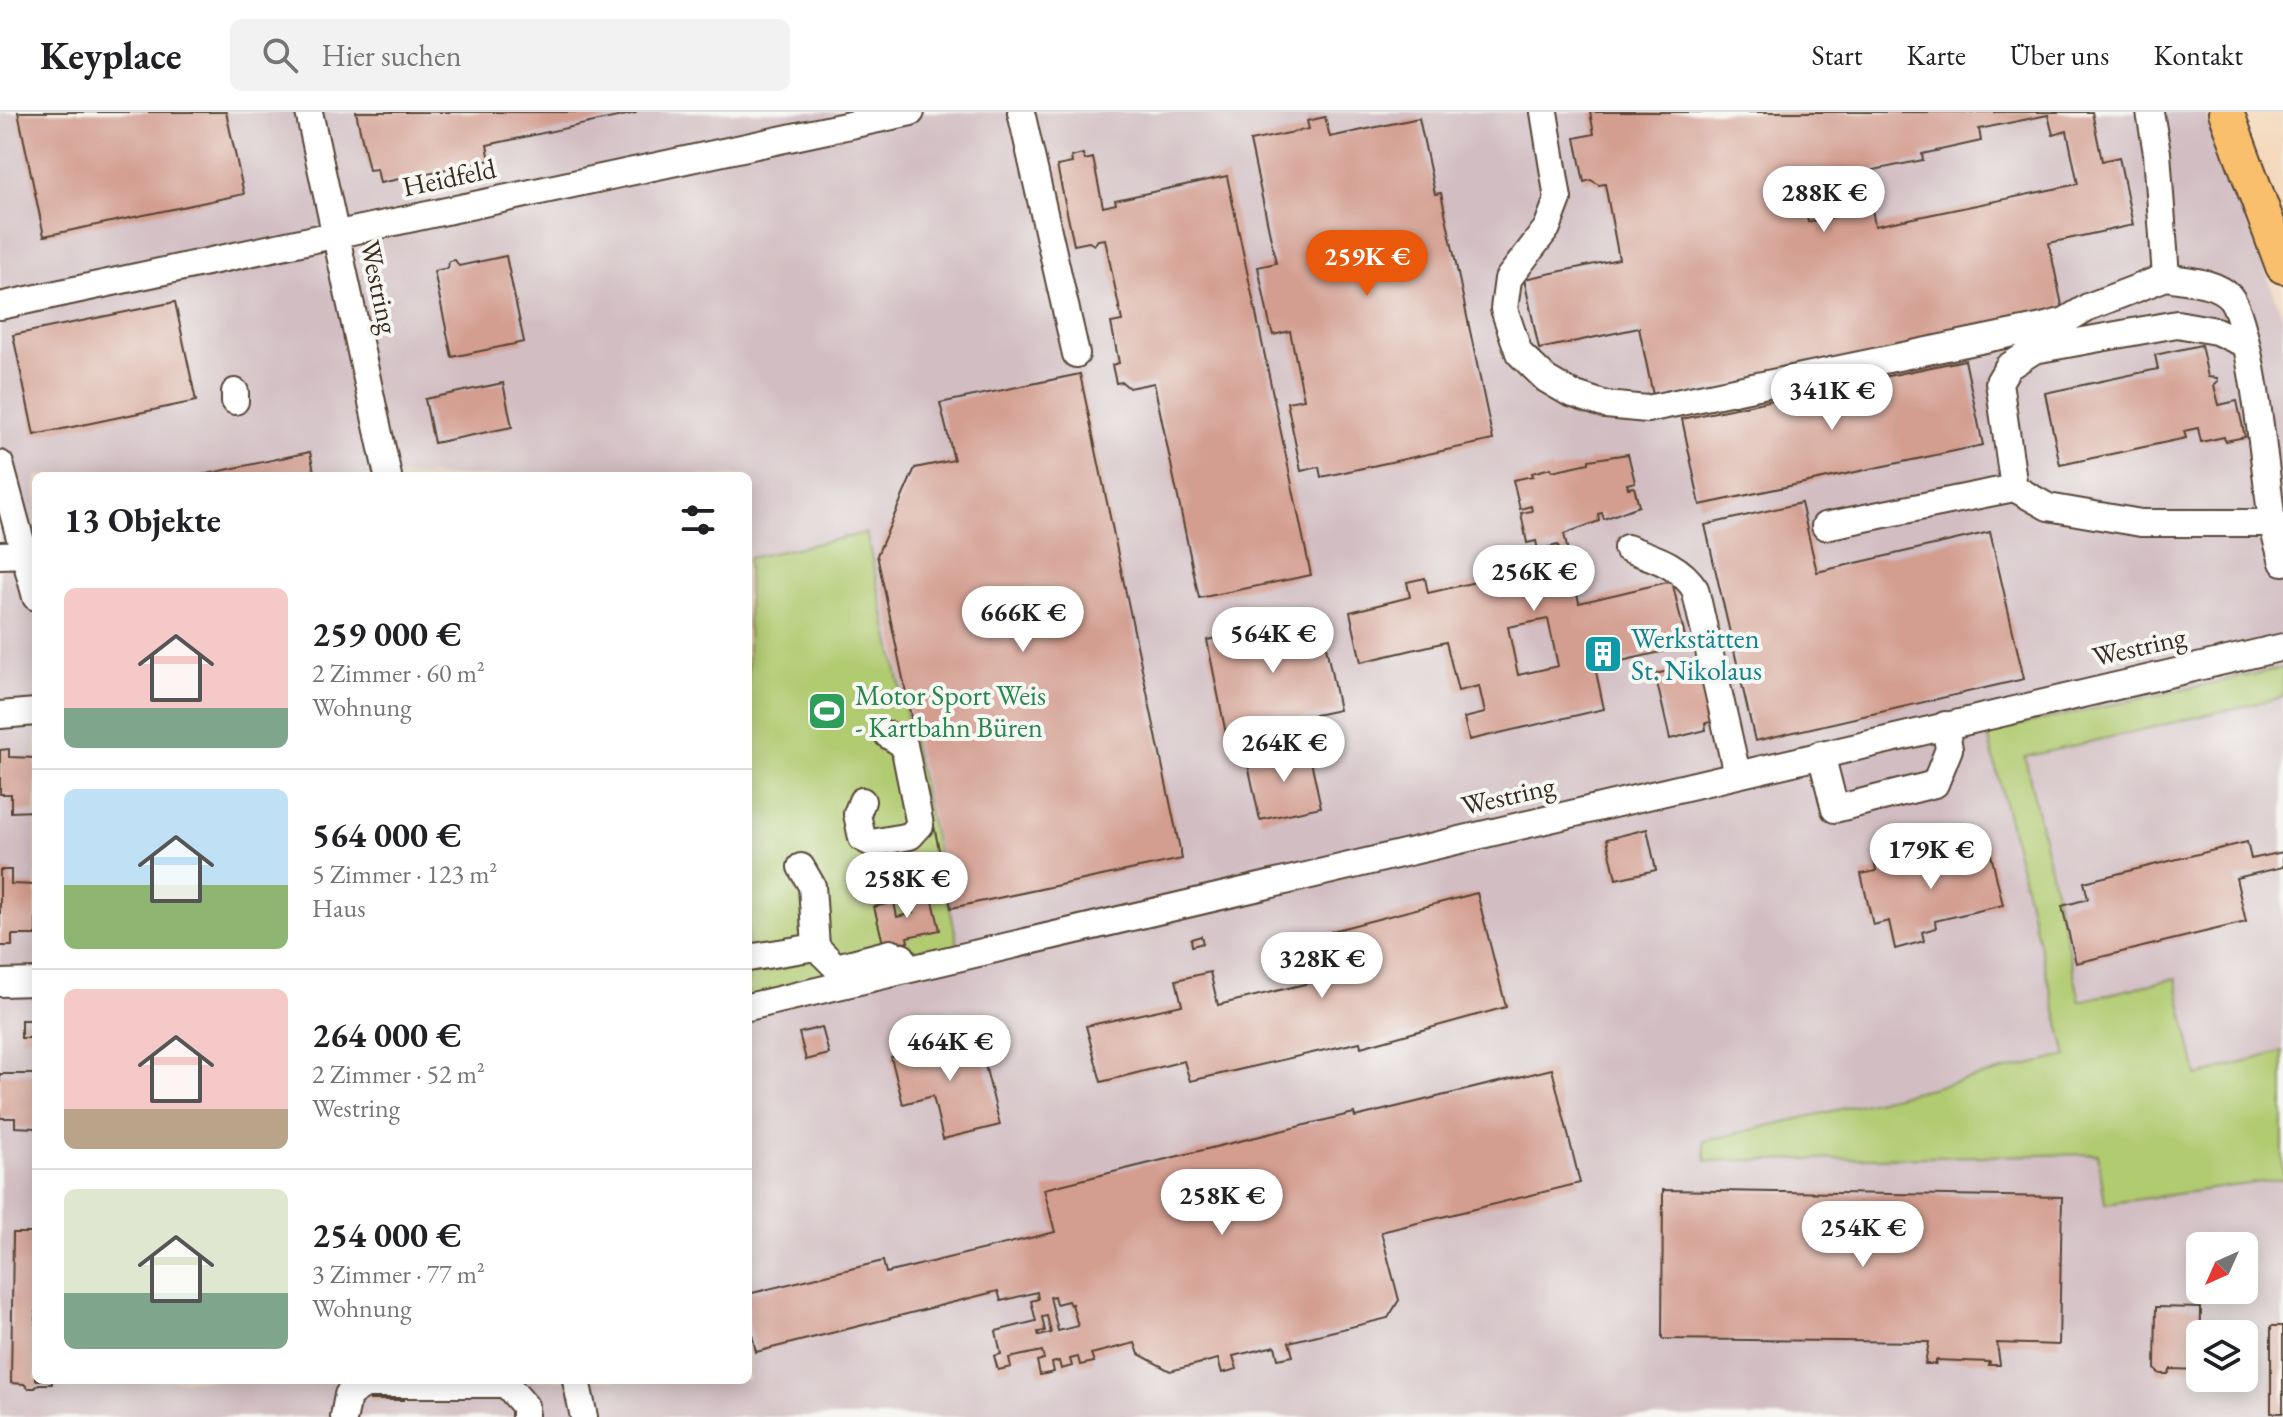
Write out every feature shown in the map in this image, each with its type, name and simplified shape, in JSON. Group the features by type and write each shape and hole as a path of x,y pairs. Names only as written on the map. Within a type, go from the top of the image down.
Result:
{"main road":[{"path":"2226,112 2283,266"}],"street":[{"name":"Westring","path":"309,112 387,472"},
{"name":"Heidfeld","path":"0,306 911,112"},
{"path":"1021,112 1076,354"},
{"path":"1544,112 1558,199 1547,228 1508,279 1504,309 1519,353 1546,379 1570,393 1606,405 1647,409 2038,328 2065,321 2088,307 2166,277 2214,286 2230,298 2240,315 2272,523 2283,562"},
{"path":"2154,113 2166,277"},
{"path":"2014,488 1999,382 2008,367 2034,350 2177,324 2216,331 2245,344"},
{"path":"0,464 12,555 32,590"},
{"path":"1825,526 2014,488 2048,507 2141,523 2272,523"},
{"path":"1627,548 1681,571 1695,589 1737,774"},
{"name":"Westring","path":"752,1006 2283,647"},
{"path":"0,715 32,713"},
{"path":"1821,754 1835,809 1935,784 1949,749 1945,725"},
{"path":"862,801 857,814 862,838 872,843 910,836 920,825 904,745 888,735"},
{"path":"801,867 812,886 816,947 836,967 890,953 902,957 905,970"},
{"path":"752,957 816,947"},
{"path":"0,983 32,982"},
{"path":"344,1417 348,1395 365,1384 506,1384 525,1406 525,1417"},
{"path":"577,1384 584,1417"}],"shaded area":[{"path":"0,112 2205,112 2283,317 2283,1417 0,1417"}],"green space":[{"name":"Motor Sport Weis - Kartbahn Büren","path":"866,533 959,949 752,996 752,557"},
{"path":"2283,668 2283,697 2025,757 2080,1001 2176,978 2197,1076 2283,1051 2283,1179 2105,1204 2098,1154 1706,1161 1704,1141 2067,1056 1987,732"}],"building":[{"path":"18,112 226,112 244,194 44,236"},
{"path":"356,112 636,113 487,145 490,160 380,183 377,169 369,170"},
{"path":"1590,112 2092,112 2102,161 2119,157 2133,225 2049,243 2064,315 1654,400 1639,328 1539,349 1524,279 1619,259 1605,184 1599,185 1591,180 1584,182 1575,138 1594,134","holes":["2048,115 2053,135 2067,131 2078,184 1875,226 1872,209 1808,222 1800,185 1923,160 1922,154 1981,141 1979,129"]},
{"path":"1325,117 1330,137 1419,118 1435,194 1441,193 1493,440 1321,477 1319,467 1301,471 1287,402 1304,399 1290,331 1273,335 1269,321 1258,267 1276,263 1250,141 1309,129 1307,121"},
{"path":"1083,154 1085,160 1093,158 1103,207 1116,204 1115,200 1227,176 1311,575 1199,598 1154,383 1129,388 1122,382 1116,383 1112,365 1119,363 1111,323 1122,321 1105,239 1098,240 1094,245 1089,242 1074,245 1057,166 1072,163 1071,157"},
{"path":"506,256 524,342 452,357 434,271 448,268 449,261 455,260 459,266"},
{"path":"175,302 196,401 34,435 13,335"},
{"path":"2201,345 2208,377 2217,378 2218,381 2214,385 2219,405 2237,401 2245,437 2201,442 2198,428 2184,431 2186,438 2060,465 2045,393 2158,369 2155,355"},
{"path":"1965,360 1983,445 1700,505 1682,419"},
{"path":"1080,374 1182,859 951,908 947,890 930,893 925,868 942,864 877,555 915,468 954,460 940,403"},
{"path":"503,383 512,427 434,443 425,399"},
{"path":"310,452 314,472 216,472"},
{"name":"Werkstätten St. Nikolaus","path":"1628,454 1635,482 1627,484 1628,488 1634,487 1639,506 1604,519 1602,513 1598,514 1599,521 1564,534 1579,603 1672,581 1687,646 1595,667 1604,709 1469,740 1464,718 1485,713 1479,686 1458,691 1446,642 1361,662 1350,612 1410,597 1407,582 1425,578 1428,593 1562,562 1558,545 1538,550 1536,541 1527,543 1521,513 1532,511 1531,506 1520,509 1513,480 1551,468 1552,471 1589,463 1589,460","holes":["1548,619 1558,666 1518,675 1508,627"]},
{"path":"1801,503 1817,572 1990,532 2024,679 1755,741 1705,525"},
{"path":"1320,617 1339,710 1226,734 1207,640"},
{"path":"1691,666 1693,674 1700,672 1712,722 1705,723 1706,730 1670,739 1655,674"},
{"path":"1308,747 1321,807 1260,820 1247,760"},
{"path":"9,749 9,757 32,758 32,811 11,812 11,794 0,794 0,750"},
{"path":"1647,829 1656,870 1616,879 1607,839"},
{"path":"1988,842 2003,905 1935,921 1936,928 1922,932 1924,941 1895,949 1889,921 1873,925 1861,874 1876,871 1875,864 1918,853 1920,859"},
{"path":"2247,842 2251,859 2283,852 2283,867 2236,878 2246,922 2076,963 2062,906 2088,899 2084,882"},
{"path":"0,870 11,870 11,884 32,885 32,935 12,935 12,946 0,946"},
{"path":"931,893 940,930 907,937 908,942 897,945 896,940 883,943 874,907 894,902 897,917 913,913 909,898"},
{"path":"1477,893 1506,1007 1361,1047 1360,1042 1190,1081 1184,1061 1101,1082 1086,1026 1182,1005 1176,980 1210,972 1218,1005 1342,975 1332,931"},
{"path":"1201,936 1203,943 1192,946 1191,939"},
{"path":"21,1020 32,1020 32,1038 21,1038"},
{"path":"822,1027 829,1054 806,1060 799,1033"},
{"path":"976,1029 1000,1125 943,1139 933,1096 903,1104 891,1057 922,1049 920,1043"},
{"path":"1552,1069 1580,1183 1381,1232 1399,1300 1388,1318 1289,1342 1293,1356 1278,1359 1275,1346 1233,1356 1237,1369 1222,1373 1218,1359 1170,1371 1139,1354 1135,1343 1091,1354 1094,1362 1080,1365 1078,1357 1070,1359 1072,1366 1061,1369 1059,1361 1052,1363 1054,1372 1040,1375 1037,1361 1044,1359 1042,1351 1009,1358 1011,1367 998,1370 994,1356 1001,1354 996,1331 1036,1321 1031,1301 1038,1299 1037,1292 1001,1301 998,1291 756,1352 752,1335 752,1293 883,1261 886,1273 1055,1232 1044,1189 1354,1113 1355,1117","holes":["1054,1296 1056,1304 1068,1301 1072,1304 1078,1326 1058,1331 1050,1297","1047,1316 1051,1333 1039,1336 1038,1332 1045,1331 1042,1317"]},
{"path":"0,1074 32,1074 32,1128 15,1127 15,1118 0,1118"},
{"path":"1663,1190 2062,1197 2059,1345 1997,1343 2000,1365 1989,1365 1990,1362 1936,1360 1936,1364 1925,1364 1929,1342 1662,1339"},
{"path":"13,1233 32,1233 32,1384 39,1384 28,1388 24,1384 11,1383"},
{"path":"2156,1307 2201,1308 2201,1320 2186,1320 2186,1370 2171,1369 2168,1374 2160,1374 2155,1369"},
{"path":"2271,1326 2283,1326 2283,1413 2271,1413"},
{"path":"370,1388 404,1388 404,1400 370,1400"}],"place":[{"name":"Werkstätten St. Nikolaus","path":"1603,654"},
{"name":"Motor Sport Weis - Kartbahn Büren","path":"827,711"}]}
